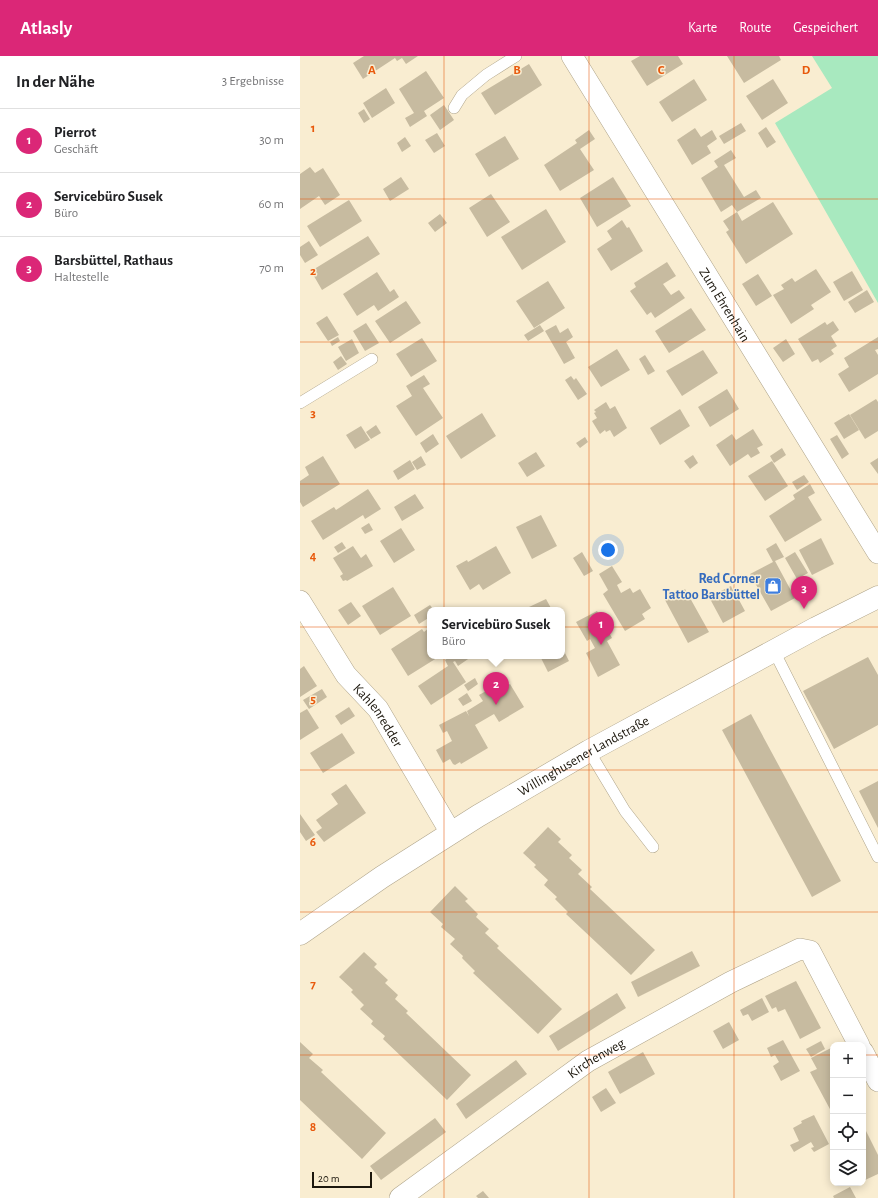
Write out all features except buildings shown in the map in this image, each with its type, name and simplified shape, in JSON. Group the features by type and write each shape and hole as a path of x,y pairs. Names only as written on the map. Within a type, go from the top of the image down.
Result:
{"street":[{"name":"Zum Ehrenhain","path":"572,56 878,553"},
{"name":"Willinghusener Landstraße","path":"300,934 382,877 451,833 588,751 822,625 878,598"},
{"name":"Kahlenredder","path":"300,601 346,675 378,709 451,833"},
{"name":"Kirchenweg","path":"400,1198 588,1061 731,982 800,949 810,951 857,1042"},
{"path":"866,1057 877,1075"}],"lane":[{"path":"454,108 462,95 486,75 516,56"},
{"path":"300,403 372,359"},
{"path":"774,651 878,857"},
{"path":"588,751 625,811 653,847"}],"green space":[{"path":"812,56 878,56 878,303 775,123 832,88"}],"place":[{"name":"Red Corner Tattoo Barsbüttel","path":"773,586"},
{"name":"Barsbüttel, Rathaus","path":"804,609"},
{"name":"Pierrot","path":"601,645"},
{"name":"Servicebüro Susek","path":"496,705"}]}
